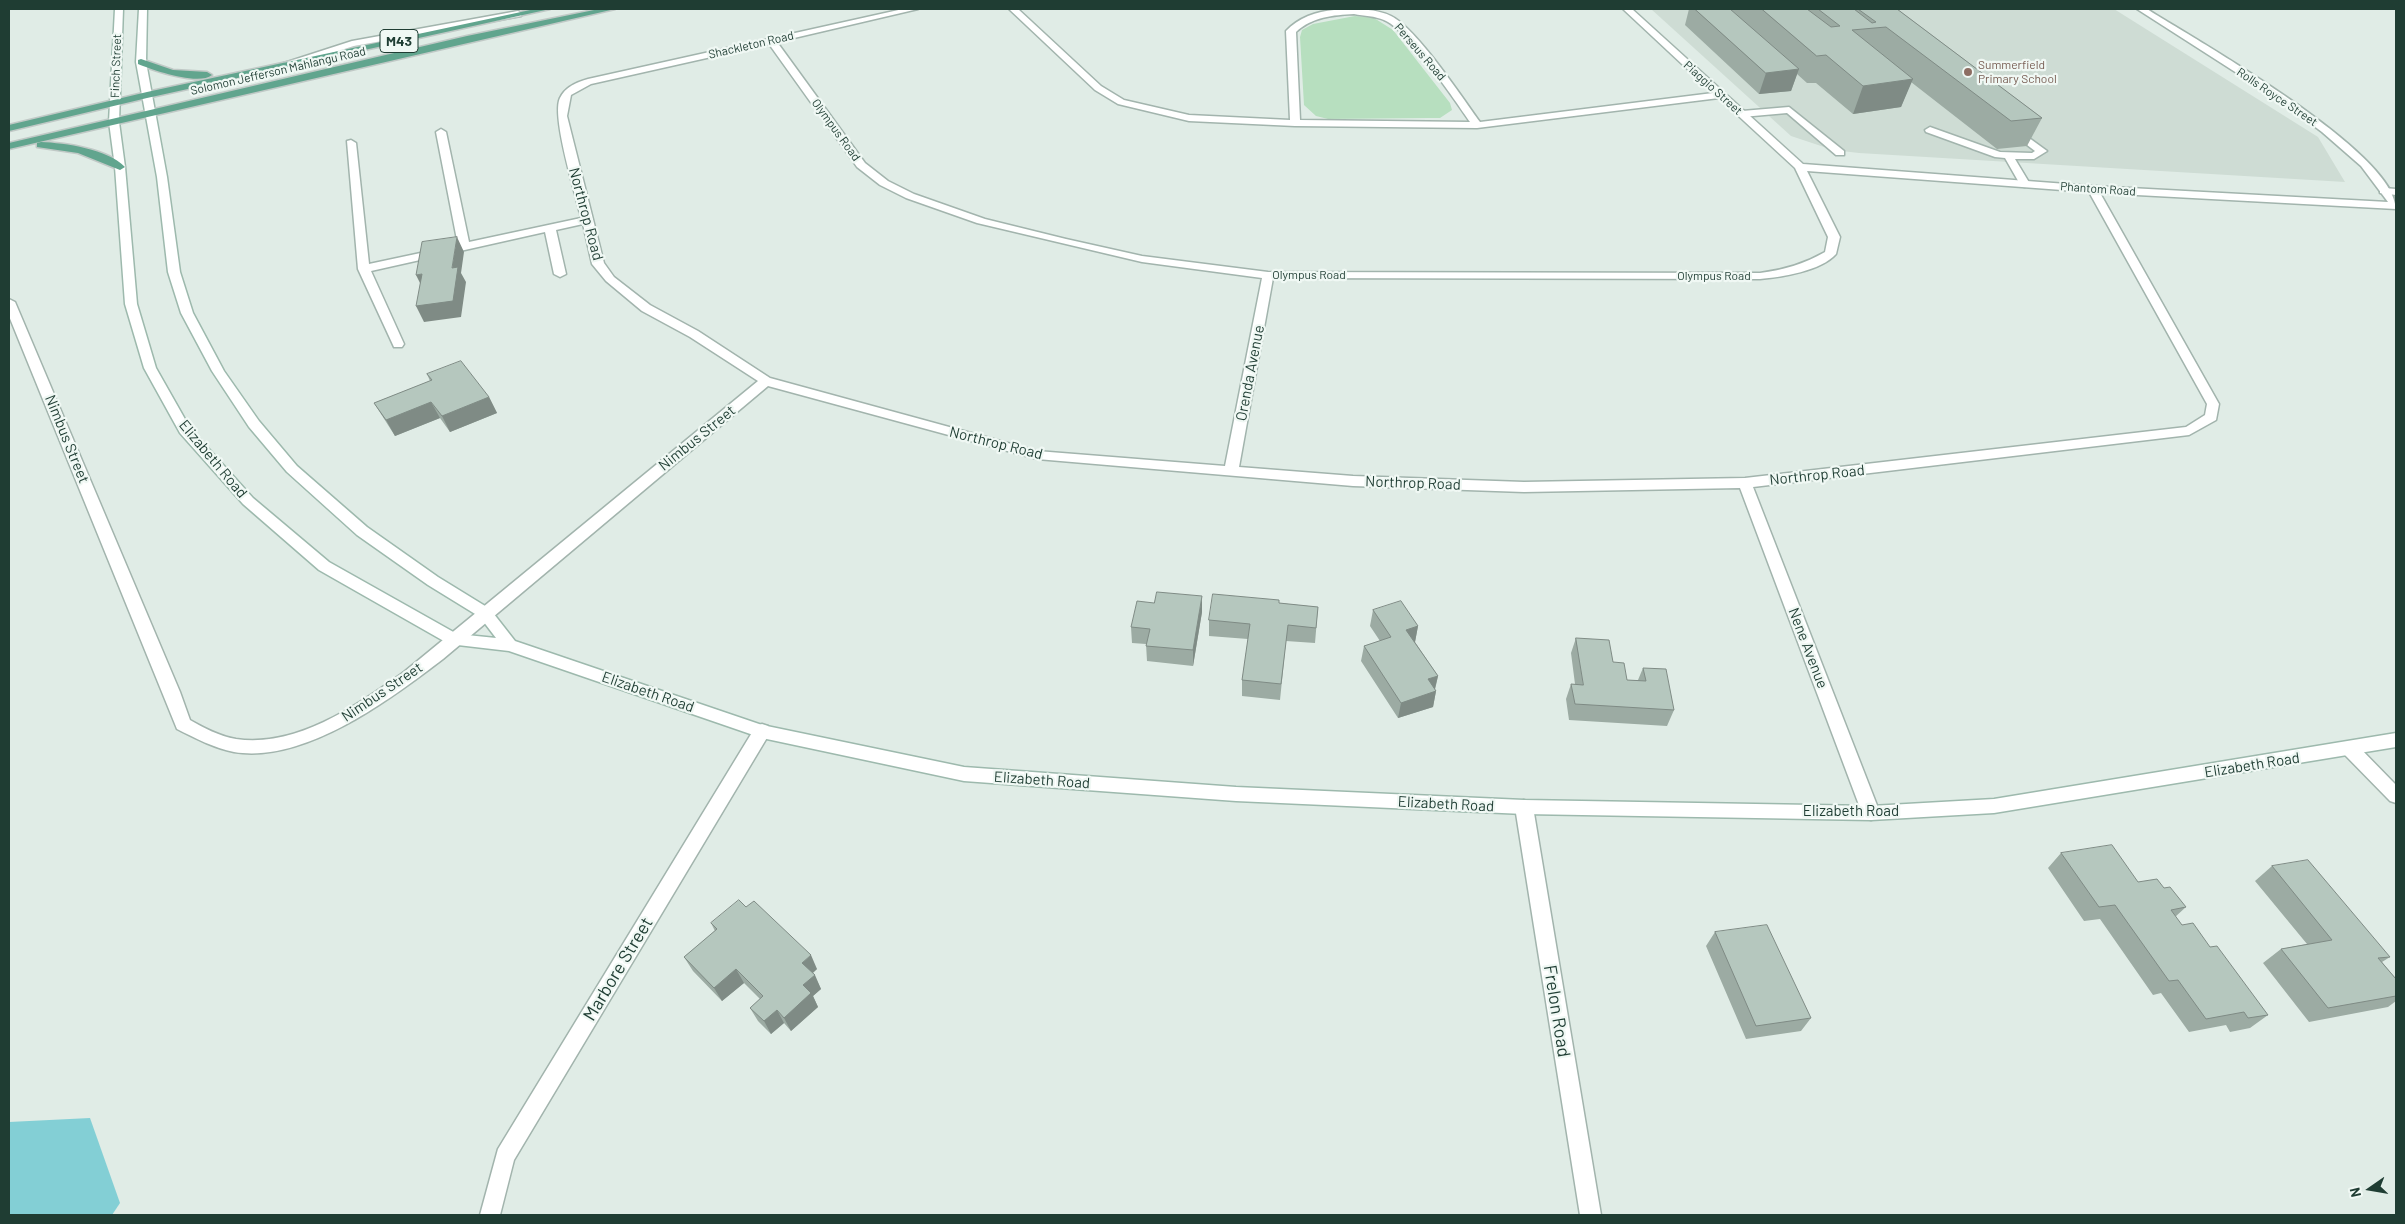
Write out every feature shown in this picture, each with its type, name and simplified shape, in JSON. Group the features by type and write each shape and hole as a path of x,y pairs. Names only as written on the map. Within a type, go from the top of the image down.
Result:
{"main road":[{"name":"Solomon Jefferson Mahlangu Road","path":"9,128 147,95 546,9"},
{"name":"Solomon Jefferson Mahlangu Road","path":"9,147 467,39 611,9"},
{"path":"141,62 160,71 188,76 251,72"},
{"path":"9,147 62,145 91,152 120,167"}],"street":[{"path":"110,9 119,12"},
{"name":"Finch Street","path":"143,9 141,62 150,113"},
{"name":"Shackleton Road","path":"588,82 914,9"},
{"path":"1013,9 1098,88 1121,102 1190,118 1295,123 1477,125 1720,95"},
{"name":"Piaggio Street","path":"1627,9 1800,167"},
{"name":"Rolls Royce Street","path":"2141,9 2285,100 2326,130 2365,164 2396,206"},
{"name":"Perseus Road","path":"1295,123 1291,31 1297,24 1319,15 1354,11 1372,13 1397,23 1446,81 1477,125"},
{"name":"Finch Street","path":"114,122 119,12"},
{"name":"Olympus Road","path":"771,40 861,165 884,183 910,196 981,221 1142,259 1268,275 1760,276 1788,273 1812,265 1830,254 1834,237 1800,167"},
{"name":"Northrop Road","path":"588,82 571,89 564,97 562,116 598,264 610,279 646,308 694,334 766,381 1036,454 1353,481 1524,486 1745,483 2174,435 2189,431 2211,418 2213,404 2094,189"},
{"path":"1742,114 1788,110 1840,153"},
{"path":"150,113 162,177 174,272 187,313 218,371 254,424 292,469 362,531 433,581 485,613 510,645"},
{"name":"Elizabeth Road","path":"114,122 120,167 124,242 131,304 150,368 185,430 248,501 324,566 454,640 510,645 762,731 964,774 1236,794 1524,807 1871,813 1994,806 2396,740"},
{"path":"1930,130 1991,153 2008,156 2034,156 2042,151 2003,122"},
{"path":"440,132 464,246"},
{"path":"351,143 364,268 398,344"},
{"path":"2008,156 2025,184"},
{"name":"Phantom Road","path":"1800,167 2094,189 2396,206"},
{"path":"2384,191 2396,192"},
{"path":"364,268 586,220"},
{"path":"550,228 560,274"},
{"name":"Orenda Avenue","path":"1231,472 1268,275"},
{"name":"Nimbus Street","path":"9,302 172,692 183,724 211,740 243,747 290,741 348,718 454,640 766,381"},
{"name":"Nene Avenue","path":"1745,483 1871,813"},
{"name":"Marbore Street","path":"490,1215 505,1156 762,731"},
{"path":"2350,749 2396,796"},
{"name":"Frelon Road","path":"1524,807 1591,1215"}],"shaded area":[{"name":"Summerfield Primary School","path":"1651,9 2114,9 2318,137 2345,182 1833,150 1791,136"}],"green space":[{"path":"1355,16 1374,18 1393,30 1450,103 1452,110 1440,118 1328,119 1316,116 1304,105 1300,37 1302,30 1313,24"}],"water":[{"path":"90,1118 120,1203 112,1215 9,1215 9,1122"}],"building":[{"path":"1695,9 1730,9 1799,69 1766,73"},
{"path":"1762,9 1807,9 1831,27 1840,26 1818,9 1854,9 1872,23 1876,22 1858,9 1897,9 2042,118 2011,121 1886,27 1852,30 1913,79 1863,86 1826,55 1817,56"},
{"path":"457,237 452,268 458,267 453,301 416,306 422,274 416,275 422,242"},
{"path":"461,361 489,397 442,416 431,402 386,420 374,403 432,380 427,374"},
{"path":"1157,592 1202,596 1193,650 1146,646 1150,629 1131,627 1137,601 1154,603"},
{"path":"1213,594 1279,600 1279,603 1318,607 1316,628 1288,625 1281,684 1242,680 1250,624 1209,620"},
{"path":"1401,601 1418,626 1406,630 1438,676 1428,679 1436,691 1401,703 1364,646 1391,637 1373,610"},
{"path":"1576,638 1609,640 1613,662 1624,663 1627,680 1646,681 1643,668 1666,669 1674,710 1575,704 1571,684 1583,685"},
{"path":"2112,845 2138,882 2157,879 2164,888 2170,887 2186,907 2171,910 2182,925 2193,923 2210,947 2217,946 2268,1015 2248,1018 2244,1012 2206,1019 2178,980 2169,981 2115,905 2099,907 2061,853"},
{"path":"2308,860 2390,957 2378,958 2396,979 2396,996 2328,1008 2281,949 2332,940 2272,866"},
{"path":"739,900 746,907 754,901 811,955 802,963 815,975 803,985 811,993 784,1018 777,1010 764,1021 750,1008 763,996 736,969 714,988 684,957 717,929 711,923"},
{"path":"1767,925 1811,1018 1756,1026 1715,932"}],"place":[{"name":"Summerfield Primary School","path":"1968,72"}]}
